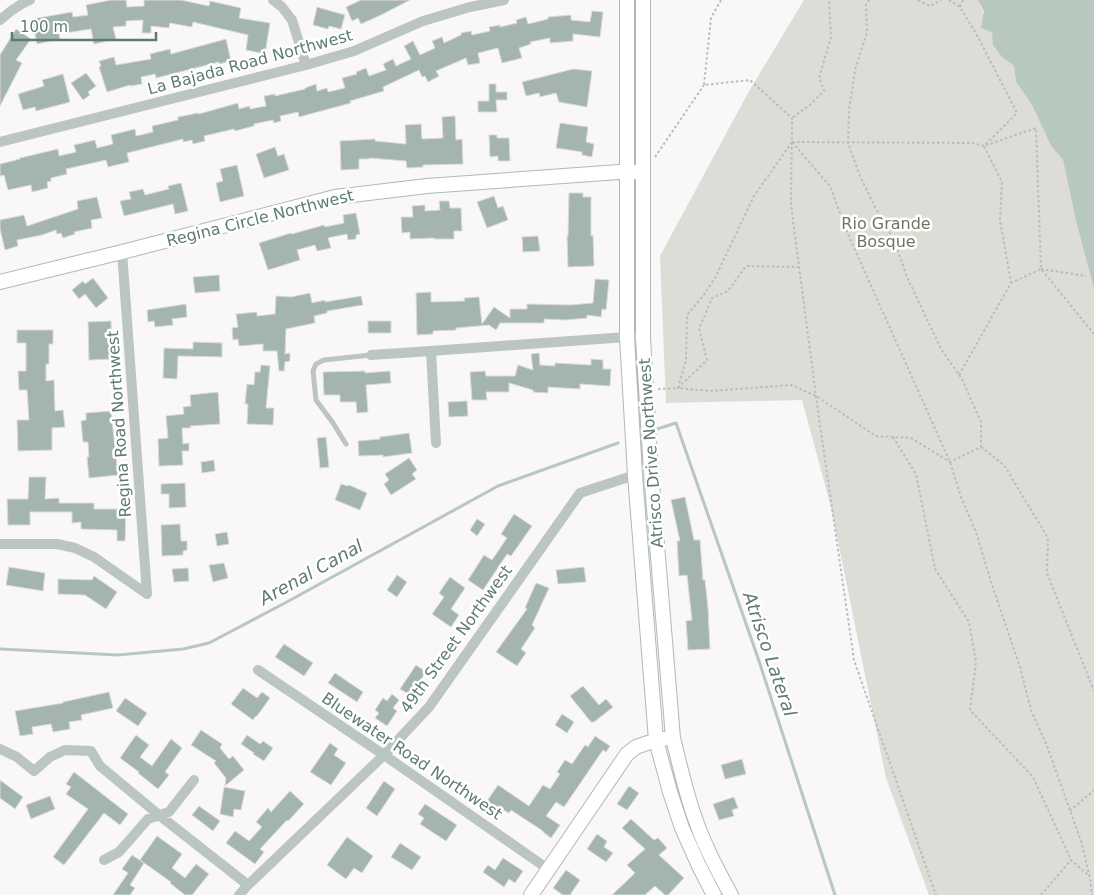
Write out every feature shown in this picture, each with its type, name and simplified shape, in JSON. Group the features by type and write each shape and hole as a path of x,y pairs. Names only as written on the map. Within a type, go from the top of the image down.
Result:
{"main road":[{"name":"Atrisco Drive Northwest","path":"627,0 627,337 635,475 656,740 682,828 714,895"},
{"name":"Atrisco Drive Northwest","path":"643,0 643,338 651,472 673,738 696,822 712,860 731,895"},
{"name":"Regina Circle Northwest","path":"0,282 335,197 427,186 627,172 644,173"},
{"path":"530,895 627,754 636,746 656,740 673,738"}],"street":[{"path":"0,20 9,12 30,0"},
{"path":"272,0 282,7 292,20 306,65"},
{"name":"La Bajada Road Northwest","path":"0,142 306,65 354,51 423,21 470,4 504,0"},
{"name":"Regina Road Northwest","path":"0,544 57,544 75,548 94,557 147,594 122,252"},
{"path":"371,354 627,337 643,338"},
{"path":"431,351 436,443"},
{"name":"49th Street Northwest","path":"239,895 384,755 429,707 580,494 635,475 651,472"},
{"name":"Bluewater Road Northwest","path":"258,670 548,868"},
{"path":"0,749 17,757 34,771 50,757 65,750 91,751 100,766 248,885"},
{"path":"104,860 119,852 148,818 169,812 194,780"}],"lane":[{"path":"346,444 316,400 313,371 316,364 324,360 371,354"}],"path":[{"path":"644,173 704,85 711,18 721,0"},
{"path":"792,118 810,105 824,91 819,78 831,37 829,0"},
{"path":"870,0 866,4 867,32 855,70 849,110 848,143 860,176 876,210 894,240 907,277 941,349 959,375 981,422 981,447"},
{"path":"918,0 930,6 941,0"},
{"path":"949,0 960,8 978,37 1016,113 984,146"},
{"path":"960,8 963,0"},
{"path":"704,85 750,80 792,118 791,205 854,660 936,895"},
{"path":"792,142 972,143 984,146 1036,128 1042,269 1094,334"},
{"path":"678,388 686,360 687,315 715,278 754,196 792,142"},
{"path":"792,142 830,186 847,232 950,462 961,497 976,532 1020,667 1031,710 1047,746 1081,840 1092,895"},
{"path":"984,146 1002,182 1000,220 1011,283"},
{"path":"678,388 707,360 699,329 712,298 728,291 746,266 799,267"},
{"path":"959,375 1011,283 1042,269 1086,276"},
{"path":"653,389 678,388 710,391 791,385 816,396 876,436 910,438 950,462"},
{"path":"893,437 916,474 935,569 969,622 976,662 970,710 1033,777 1072,860 1090,878"},
{"path":"950,462 981,447"},
{"path":"981,447 1004,465 1048,538 1046,573 1094,690"},
{"path":"1070,811 1094,790"},
{"path":"1041,895 1072,860"}],"green space":[{"name":"Rio Grande Bosque","path":"804,0 978,0 1002,57 1014,66 1016,82 1032,105 1051,146 1063,160 1076,221 1094,289 1094,895 929,895 886,778 831,507 802,400 666,403 660,256 748,93"}],"shaded area":[{"path":"978,0 1094,0 1094,289 1076,221 1063,160 1051,146 1032,105 1016,82 1014,66 1002,57 993,45 992,32 981,28 984,12"}],"building":[{"path":"111,0 126,0 127,7 144,6 144,0 181,0 209,6 210,1 241,8 239,18 270,23 265,54 246,50 248,35 193,22 192,27 170,23 169,28 151,26 151,33 142,33 143,20 126,21 126,26 113,27 116,39 94,44 91,29 59,34 60,39 37,44 32,19 72,12 73,17 88,15 86,5"},
{"path":"361,0 410,0 361,24 358,18 352,21 346,7"},
{"path":"317,7 345,15 341,29 329,26 328,29 313,25"},
{"path":"592,11 603,12 600,37 573,34 573,41 550,43 550,38 530,42 531,44 519,48 522,58 502,63 498,48 478,53 480,63 468,65 466,58 436,71 439,76 428,82 425,76 422,77 419,70 383,87 384,91 350,101 351,103 299,117 298,112 280,116 281,121 274,123 273,120 235,131 234,129 204,136 205,141 193,144 192,140 183,142 183,139 127,153 129,162 108,167 106,160 66,169 67,174 51,178 51,181 47,182 48,188 32,192 31,185 8,190 4,175 0,176 0,164 58,149 59,156 76,152 74,145 95,140 97,148 113,144 111,135 135,129 136,136 153,132 152,126 178,120 178,117 199,114 238,103 239,109 250,106 250,109 266,106 264,96 275,94 275,96 305,89 316,84 317,91 327,88 328,92 345,88 342,78 357,74 356,72 366,68 369,76 386,70 383,64 393,59 396,66 411,59 404,46 413,41 420,55 435,48 432,41 442,37 444,43 461,35 461,33 471,31 472,35 490,31 489,27 500,25 500,27 517,23 516,20 526,17 528,24 548,19 548,17 571,15 571,20 590,22"},
{"path":"16,29 31,39 16,60 22,63 0,106 0,55"},
{"path":"226,39 231,61 219,64 219,62 156,78 155,74 141,77 142,84 130,85 107,92 99,61 114,57 116,65 151,59 150,54 170,49 171,54"},
{"path":"573,69 592,71 587,107 559,102 556,93 540,97 539,93 526,96 522,82"},
{"path":"86,73 96,86 88,92 90,95 83,100 71,83"},
{"path":"63,74 70,102 36,111 35,107 23,110 18,94 44,86 42,80"},
{"path":"489,84 496,84 496,92 507,92 507,100 496,100 497,112 478,112 478,101 489,101"},
{"path":"455,116 456,140 462,139 463,164 423,165 423,167 407,168 406,161 369,158 359,159 359,169 341,170 340,141 375,139 375,141 406,144 405,125 421,124 422,139 443,138 442,117"},
{"path":"560,123 588,127 586,142 594,144 592,157 582,155 582,152 556,148"},
{"path":"489,135 497,135 497,138 509,138 510,161 498,161 498,156 490,157"},
{"path":"275,147 278,156 284,154 289,170 264,178 256,154"},
{"path":"237,165 244,196 220,202 216,183 223,181 220,169"},
{"path":"181,183 188,211 175,214 173,204 124,216 120,201 131,199 129,192 143,189 145,195 169,189 168,186"},
{"path":"569,193 583,193 583,197 591,197 591,236 593,235 594,266 568,267"},
{"path":"494,196 498,208 503,206 508,220 487,228 477,202"},
{"path":"97,197 102,218 91,220 92,228 74,232 75,234 63,238 61,233 57,234 56,230 17,240 18,246 5,250 0,220 24,215 27,226 78,209 77,201"},
{"path":"439,201 449,201 450,208 461,208 462,231 454,231 454,239 410,239 410,232 402,233 401,217 413,217 412,206 425,205 425,211 440,210"},
{"path":"356,213 360,234 356,235 356,239 348,240 347,234 328,238 331,248 317,251 315,245 297,250 300,260 268,270 259,243 324,225 325,227 344,223 343,215"},
{"path":"538,236 540,251 523,252 522,237"},
{"path":"219,275 220,291 195,293 193,277"},
{"path":"93,278 108,298 96,308 85,294 79,299 72,290 83,281 85,284"},
{"path":"595,279 609,280 606,310 602,309 601,317 587,315 587,318 566,320 544,319 544,323 500,323 496,330 489,325 433,331 433,334 417,335 416,293 431,292 431,302 465,301 464,298 479,297 482,324 494,307 510,318 510,309 527,309 527,304 570,305 593,303"},
{"path":"310,293 312,303 361,296 363,305 327,311 327,313 314,316 315,323 286,329 285,354 290,353 290,361 285,362 284,371 279,371 277,351 263,351 263,344 239,346 238,339 233,340 232,328 238,327 236,314 257,312 257,316 275,314 276,296 291,297"},
{"path":"186,304 187,317 172,319 173,325 155,327 154,321 148,322 147,310"},
{"path":"111,321 112,359 89,360 88,322"},
{"path":"368,321 391,321 391,333 368,333"},
{"path":"17,330 53,330 53,344 49,344 49,364 46,364 46,381 54,380 55,411 63,410 65,427 52,428 52,450 18,451 17,420 29,420 27,390 19,390 18,371 26,371 26,343 17,343"},
{"path":"193,342 222,343 222,357 178,356 177,379 163,378 164,348 193,349"},
{"path":"539,353 540,365 555,366 555,363 591,365 591,359 603,360 603,369 611,369 610,386 580,384 580,389 548,387 548,393 533,392 533,390 509,383 509,392 486,392 487,400 472,400 470,372 485,371 486,376 515,376 518,365 533,370 531,354"},
{"path":"261,365 270,366 266,408 274,408 273,425 247,424 248,404 245,404 247,384 254,385 255,372 260,372"},
{"path":"365,371 365,373 390,371 391,383 366,385 368,412 357,413 356,402 340,402 340,395 324,395 323,372"},
{"path":"218,392 220,424 182,428 183,444 189,443 189,451 182,451 183,465 159,466 158,439 168,438 166,416 184,414 183,407 191,406 190,395"},
{"path":"467,401 468,416 449,417 448,402"},
{"path":"111,411 118,475 89,478 88,442 83,442 81,421 86,420 86,413"},
{"path":"409,433 412,453 383,457 383,455 359,456 358,441"},
{"path":"326,437 329,467 320,468 317,438"},
{"path":"409,458 417,470 412,474 416,479 391,495 384,484 389,480 385,474"},
{"path":"214,460 215,471 202,473 201,462"},
{"path":"29,477 46,477 45,499 59,498 59,503 94,503 94,509 126,509 125,541 117,541 117,530 81,529 81,522 72,523 72,512 30,512 30,525 8,525 7,499 28,499"},
{"path":"185,483 186,507 169,508 169,494 161,494 161,484"},
{"path":"341,484 349,485 367,493 360,510 335,500"},
{"path":"685,497 694,540 700,540 703,580 705,580 708,608 710,649 688,650 686,621 692,620 687,575 679,576 677,541 680,541 671,500"},
{"path":"514,514 532,526 511,556 507,554 483,590 468,580 484,555 492,560 507,538 501,534"},
{"path":"477,519 485,524 477,536 470,530"},
{"path":"180,524 181,541 187,541 187,550 183,551 183,555 162,556 161,525"},
{"path":"227,532 229,544 217,546 215,534"},
{"path":"224,563 228,578 213,582 209,565"},
{"path":"9,567 45,573 43,591 6,585"},
{"path":"584,567 586,582 558,584 556,570"},
{"path":"188,568 189,581 174,582 172,569"},
{"path":"397,575 407,582 397,597 387,590"},
{"path":"94,576 117,592 106,609 85,595 58,594 58,579 92,580"},
{"path":"450,577 465,588 451,609 459,615 451,627 432,614 444,597 439,593"},
{"path":"536,583 549,588 532,625 535,628 521,649 526,653 517,666 496,652 527,609 525,608"},
{"path":"284,644 313,663 304,676 275,657"},
{"path":"416,665 426,672 410,695 400,689"},
{"path":"335,673 363,692 357,702 328,683"},
{"path":"583,686 599,705 606,699 613,707 594,722 591,722 570,696"},
{"path":"243,688 257,698 262,692 270,698 253,720 231,704"},
{"path":"109,692 113,708 81,715 82,720 69,722 70,729 53,732 51,724 32,727 33,734 20,736 15,711 63,703"},
{"path":"392,694 399,700 393,708 397,711 387,726 375,718 379,713 375,710 383,698 387,701"},
{"path":"125,698 147,713 138,726 116,711"},
{"path":"562,714 574,722 567,733 555,725"},
{"path":"201,730 222,744 220,748 229,759 233,756 244,770 225,786 226,778 214,763 216,761 191,745"},
{"path":"136,735 149,745 140,757 152,766 171,739 182,748 165,772 169,775 158,789 120,758"},
{"path":"247,735 260,744 263,741 273,748 264,761 241,744"},
{"path":"595,736 610,746 606,752 603,750 564,807 556,802 546,816 560,825 551,838 511,810 509,813 487,801 498,785 529,806 543,785 550,789 560,774 557,772 565,760 572,764 585,745 588,747"},
{"path":"330,743 338,749 334,755 346,763 331,785 310,772"},
{"path":"742,759 746,774 725,779 721,765"},
{"path":"74,772 128,814 120,825 104,813 64,865 53,857 88,809 66,794 71,787 66,784"},
{"path":"0,780 23,797 15,809 0,798"},
{"path":"384,781 395,789 377,816 366,808"},
{"path":"629,786 639,793 627,810 617,804"},
{"path":"224,787 245,791 241,810 234,809 233,817 220,814"},
{"path":"290,791 304,804 260,849 264,852 255,864 226,843 235,831 249,841 262,827 256,822 268,808 271,812"},
{"path":"50,796 55,809 31,819 26,805"},
{"path":"734,797 738,808 732,810 734,816 719,820 713,804"},
{"path":"425,804 457,825 446,841 420,824 424,818 418,814"},
{"path":"199,806 220,821 213,831 192,815"},
{"path":"631,819 654,840 658,838 667,848 659,855 684,878 668,895 665,895 655,886 645,895 612,895 635,873 627,865 645,849 622,828"},
{"path":"597,834 607,841 604,847 613,853 606,862 587,849"},
{"path":"157,836 182,854 172,868 185,878 196,864 209,874 192,895 185,895 171,882 140,860"},
{"path":"347,837 373,856 362,873 354,868 346,879 327,865"},
{"path":"400,843 421,857 412,870 391,857"},
{"path":"132,855 144,863 130,885 135,888 130,895 113,895 128,873 122,869"},
{"path":"503,858 523,871 515,883 509,879 504,887 483,872 488,865 495,870"},
{"path":"566,870 580,880 570,895 563,895 553,888"}],"waterway":[{"name":"Atrisco Lateral","path":"657,429 676,423 759,661 835,895"},
{"name":"Arenal Canal","path":"0,649 118,655 183,649 209,643 498,486 618,443"}]}
